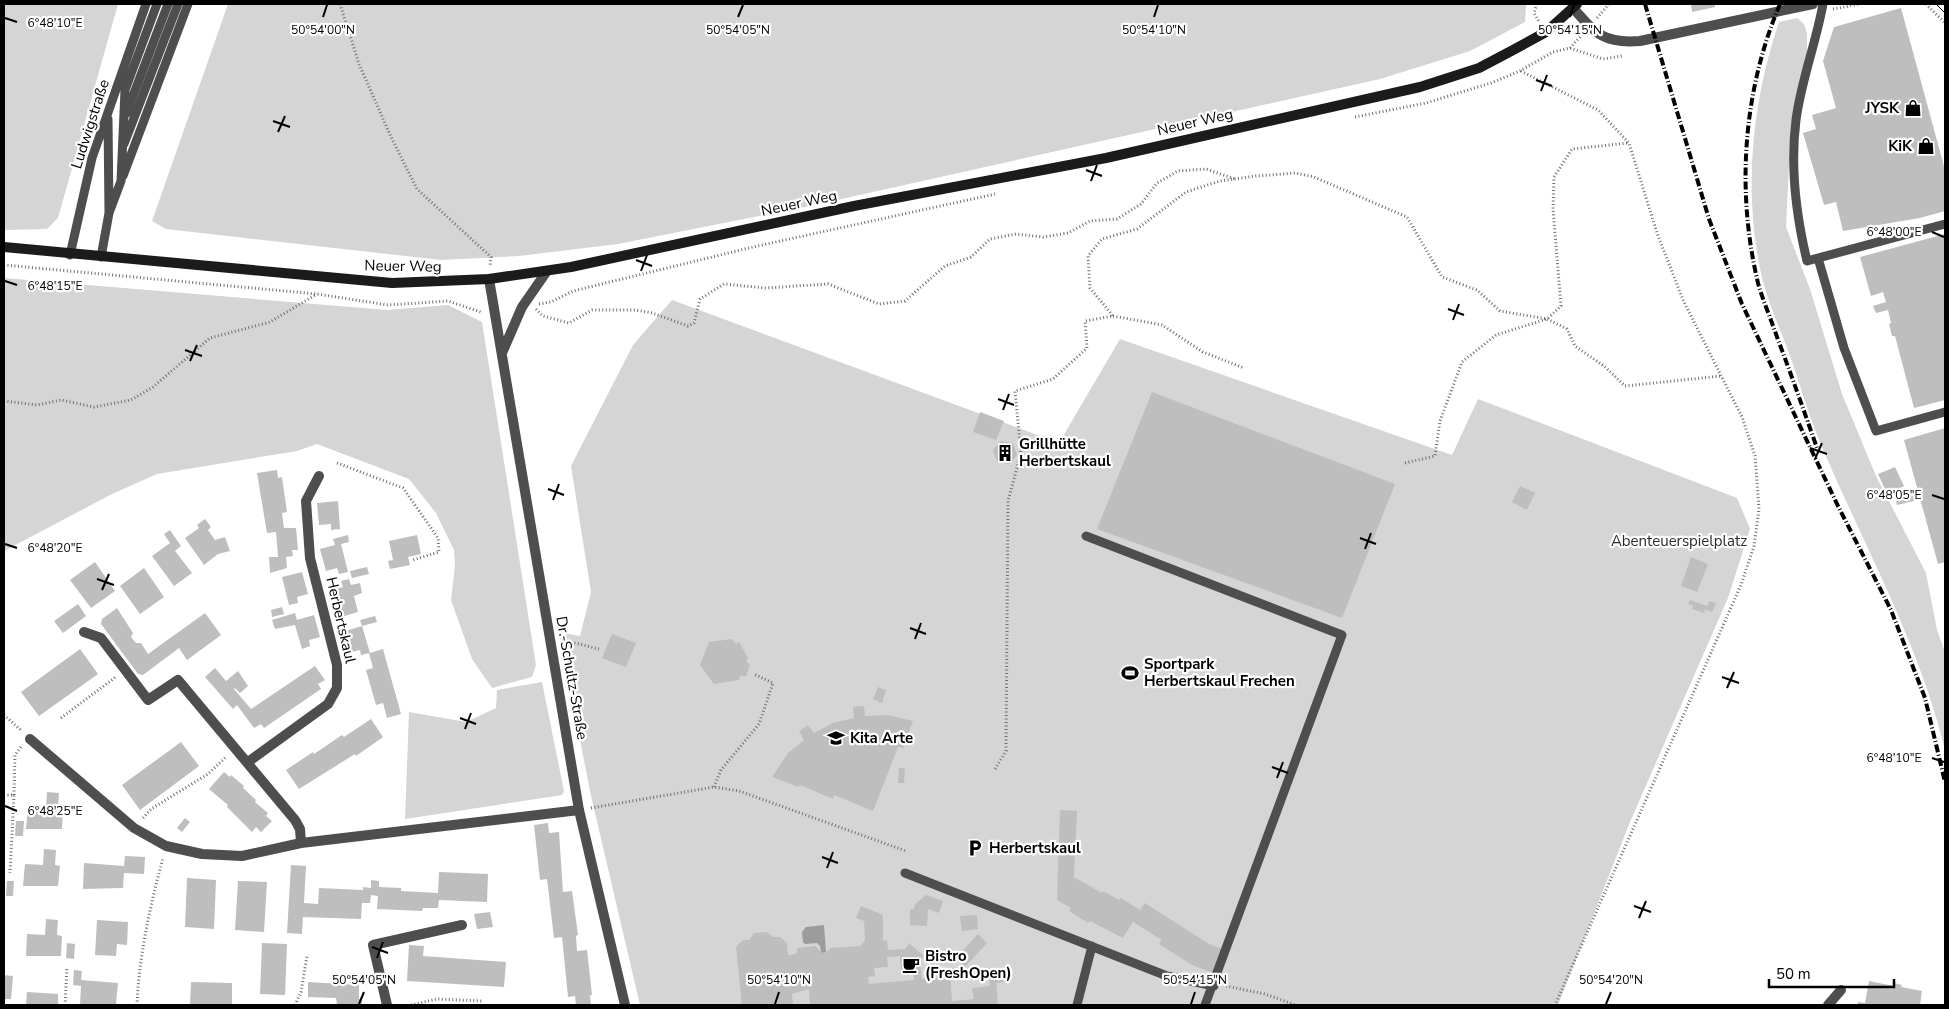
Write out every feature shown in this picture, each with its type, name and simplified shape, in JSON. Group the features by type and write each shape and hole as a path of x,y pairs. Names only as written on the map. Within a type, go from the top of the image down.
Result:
{"main road":[{"name":"Neuer Weg","path":"4,247 392,283 489,279 548,271 854,206 1106,158 1420,87 1479,68 1546,32 1575,6"}],"street":[{"name":"Neuer Weg","path":"1575,6 1601,37 1622,43 1640,41 1813,4"},
{"path":"502,353 522,307 548,271"},
{"name":"Dr.-Schultz-Straße","path":"489,279 579,810 626,1005"},
{"name":"Herbertskaul","path":"248,762 328,704 337,688 337,665 310,558 306,501 318,476"},
{"path":"84,632 101,638 148,700 178,680 296,820 300,829 301,843"},
{"path":"30,739 134,828 166,846 202,854 242,856 301,843 579,810"},
{"path":"387,1005 373,945 462,925"},
{"path":"1828,1005 1841,990"}],"lane":[{"name":"Ludwigstraße","path":"70,254 92,158 146,4"},
{"path":"121,181 122,124 125,90 157,4"},
{"path":"122,124 168,4"},
{"path":"121,154 178,4"},
{"path":"101,257 109,214 188,4"},
{"path":"1823,4 1796,120 1794,180 1798,222 1807,261 1945,224"},
{"path":"108,111 109,214"},
{"path":"1818,258 1844,348 1876,431 1945,412"},
{"path":"1086,536 1342,635 1214,986 1205,1005"},
{"path":"904,873 1167,976 1214,986"},
{"path":"1077,1005 1092,946"}],"path":[{"path":"340,4 359,64 417,190 491,257 489,279"},
{"path":"1537,4 1534,13 1546,32"},
{"path":"1926,4 1945,23"},
{"path":"1520,71 1598,110 1629,143 1658,236 1684,302 1742,417 1755,456 1759,509 1754,546 1742,585 1555,1005"},
{"path":"1405,463 1435,456 1440,421 1462,362 1496,335 1548,319 1561,306 1553,209 1554,177 1572,150 1629,143"},
{"path":"533,305 543,316 569,323 592,310 636,310 652,313 688,326 694,322 700,299 724,284 766,288 828,284 879,304 905,301 945,266 971,258 990,239 1016,234 1043,237 1068,233 1090,221 1117,218 1141,204 1157,183 1178,171 1206,169 1235,179"},
{"path":"1113,316 1090,288 1088,256 1102,239 1137,229 1186,192 1220,181 1295,173 1314,177 1407,217 1442,277 1477,290 1500,311 1548,319 1566,329 1575,346 1604,366 1625,386 1721,376"},
{"path":"4,401 37,405 61,400 94,407 131,400 153,386 210,338 270,322 317,294"},
{"path":"995,769 1006,751 1008,501 1021,453 1015,391 1053,379 1087,348 1084,321 1113,316 1162,325 1203,352 1244,368"},
{"path":"337,463 344,463 403,488 438,538 440,549 439,552 413,560"},
{"path":"550,642 571,642 599,649"},
{"path":"61,718 125,670"},
{"path":"714,787 721,770 759,724 773,683 754,674"},
{"path":"4,715 30,739 16,755 10,873"},
{"path":"134,828 151,809 208,774 235,748"},
{"path":"579,810 714,787 739,791 906,851"},
{"path":"4,795 14,795"},
{"path":"137,1005 138,980 158,875"},
{"path":"295,1005 301,992 307,956"},
{"path":"65,1005 67,967"},
{"path":"1214,986 1234,987 1265,994 1295,1005"},
{"path":"411,1005 437,999 482,1001"}],"green space":[{"path":"4,4 118,4 58,218 47,229 4,230"},
{"path":"228,4 1526,4 1525,22 1470,51 1380,79 810,206 618,244 519,256 441,260 166,229 152,221"},
{"path":"1797,18 1804,24 1807,34 1807,52 1791,125 1786,227 1810,289 1842,394 1876,476 1926,573 1937,630 1945,652 1945,750 1934,710 1906,634 1817,436 1761,273 1755,242 1752,210 1753,146 1757,115 1762,83 1779,22"},
{"path":"4,278 387,310 448,305 482,322 536,665 532,677 492,688 472,659 451,600 455,565 454,550 436,513 409,479 317,444 297,451 157,474 110,495 4,551"},
{"name":"Sportpark Herbertskaul Frechen","path":"672,300 1059,443 1120,339 1452,455 1478,399 1737,498 1750,529 1728,598 1630,822 1558,1005 640,1005 591,796 559,632 580,636 591,592 571,466 633,345"},
{"path":"542,682 564,791 562,795 405,819 409,712 466,722 496,708 497,690"}],"shaded area":[{"path":"824,925 826,952 821,953 820,946 817,943 805,944 803,942 802,932 806,927"}],"building":[{"path":"1691,4 1715,4 1715,7 1692,12"},
{"path":"1901,8 1945,170 1945,211 1920,218 1843,231 1836,202 1824,205 1803,133 1816,129 1812,115 1836,108 1823,61 1834,27"},
{"path":"1945,234 1945,400 1914,408 1895,336 1892,336 1888,310 1876,313 1873,306 1886,302 1883,292 1871,296 1860,257"},
{"path":"1152,392 1395,484 1342,618 1097,529"},
{"path":"980,412 1004,421 996,440 973,432"},
{"path":"1945,428 1945,562 1938,564 1904,440"},
{"name":"Grillhütte Herbertskaul","path":"1001,441 1013,443 1017,455 1009,464 997,462 993,450"},
{"path":"1895,467 1904,486 1887,494 1878,474"},
{"path":"277,470 278,478 282,477 287,512 282,513 284,528 296,528 298,550 292,550 293,556 286,557 287,568 270,573 269,557 278,557 276,532 267,533 257,473"},
{"path":"1520,486 1535,493 1527,510 1512,502"},
{"path":"1912,493 1914,501 1897,505 1895,496"},
{"path":"338,501 340,529 331,530 331,524 319,525 317,503"},
{"path":"205,519 211,527 208,530 215,540 225,537 230,551 218,554 204,565 185,538 199,528 197,525"},
{"path":"170,530 181,546 175,551 192,573 174,586 152,556 170,543 164,534"},
{"path":"348,535 349,542 341,544 348,572 339,574 337,568 326,571 320,549 335,545 333,539"},
{"path":"417,535 421,554 408,557 410,565 390,569 388,561 393,560 389,541"},
{"path":"1691,557 1708,564 1697,592 1681,586"},
{"path":"95,562 115,591 91,608 70,580"},
{"path":"367,567 369,574 352,578 350,571"},
{"path":"144,568 164,597 140,614 120,586"},
{"path":"302,572 308,594 297,597 298,603 289,605 282,577"},
{"path":"349,579 351,585 360,583 362,593 354,596 358,612 338,618 331,590 343,587 341,581"},
{"path":"1690,600 1707,606 1710,601 1716,604 1712,612 1705,609 1704,613 1692,609 1693,606 1688,604"},
{"path":"78,604 86,616 63,633 54,621"},
{"path":"282,607 284,614 272,617 271,610"},
{"path":"117,608 133,633 131,637 136,643 141,643 148,654 205,613 221,635 187,660 179,648 143,675 138,674 101,624 102,619"},
{"path":"295,613 297,620 314,615 320,637 309,640 310,646 302,649 295,625 275,629 272,620"},
{"path":"375,616 377,622 362,626 360,620"},
{"path":"362,626 370,653 383,649 401,714 387,718 383,703 376,705 366,670 373,668 369,653 361,655 360,650 348,653 342,632"},
{"path":"612,634 636,643 626,667 602,658"},
{"path":"732,639 736,644 739,642 748,658 746,661 750,665 746,676 740,676 739,680 714,684 700,665 709,642"},
{"path":"80,649 98,674 39,716 21,692"},
{"path":"315,666 325,680 318,684 321,689 264,728 261,724 254,728 237,705 233,709 205,677 215,668 226,681 238,671 248,686 240,693 234,689 251,709"},
{"path":"878,687 886,690 882,703 873,699"},
{"path":"864,706 865,716 887,715 913,721 903,748 898,747 873,811 834,795 833,799 800,785 799,787 772,777 788,753 804,740 799,731 808,725 814,733 833,723 854,718 853,707"},
{"path":"371,719 383,737 356,756 355,754 299,789 286,770 342,735 344,737"},
{"path":"181,742 199,766 140,810 122,785"},
{"path":"899,768 905,768 904,783 898,783"},
{"path":"224,772 230,777 231,775 244,786 243,788 256,800 255,802 268,813 266,816 272,821 261,832 256,827 252,832 227,807 228,805 209,789"},
{"path":"47,792 59,793 58,808 63,809 62,829 26,829 28,807 46,808"},
{"path":"1060,810 1077,811 1074,877 1102,893 1103,891 1119,900 1121,898 1140,910 1145,903 1209,944 1226,950 1216,974 1192,965 1159,944 1162,940 1133,922 1123,938 1090,921 1088,923 1069,911 1071,908 1057,900"},
{"path":"185,818 190,822 182,832 177,828"},
{"path":"16,821 24,821 23,836 15,836"},
{"path":"548,823 549,833 559,832 563,892 572,891 578,935 576,936 577,951 587,950 592,995 590,995 591,1005 576,1005 575,996 568,997 562,937 554,938 547,879 540,880 534,825"},
{"path":"44,849 56,850 55,865 60,866 58,886 23,886 25,864 43,865"},
{"path":"125,856 145,857 144,874 124,873 123,888 83,889 84,863 124,866"},
{"path":"291,865 306,866 304,903 318,904 319,888 363,890 363,887 371,888 371,880 379,881 379,887 401,888 401,891 438,893 439,872 488,874 487,902 439,900 438,908 423,908 422,911 377,909 378,896 371,895 370,903 362,903 361,919 303,917 302,934 287,933"},
{"path":"187,878 216,880 214,929 185,927"},
{"path":"7,881 14,881 13,896 6,896"},
{"path":"238,881 267,882 264,932 235,930"},
{"path":"926,895 943,901 939,913 928,909 927,926 910,925 910,909 914,909 915,904"},
{"path":"861,906 883,915 883,941 887,940 888,950 905,949 909,943 924,956 920,960 922,979 950,976 952,1001 974,999 972,988 990,986 989,976 1004,974 1005,982 996,983 998,1005 810,1005 809,989 792,994 793,1005 742,1005 736,947 743,940 749,940 754,933 767,932 773,937 780,937 787,943 788,955 796,954 798,948 816,946 821,953 827,952 830,948 860,946 865,940 864,921 856,918","holes":["900,956 901,970 914,969 914,980 869,984 868,977 875,976 874,968 888,967 887,957"]},
{"path":"490,912 493,927 477,929 474,914"},
{"path":"977,915 978,929 962,931 960,916"},
{"path":"46,919 58,920 57,935 62,936 61,956 26,956 27,934 45,935"},
{"path":"97,920 128,922 127,945 117,944 116,956 95,955"},
{"path":"978,934 987,943 965,967 956,958"},
{"path":"67,943 75,944 74,959 66,958"},
{"path":"262,943 287,944 285,995 260,994"},
{"path":"409,945 424,946 423,956 506,962 504,987 407,981"},
{"path":"74,970 82,971 81,980 118,983 116,1004 80,1005 81,986 73,985"},
{"path":"4,975 13,976 11,999 4,999"},
{"path":"1869,981 1894,986 1894,983 1902,985 1901,987 1922,991 1920,1005 1858,1005 1858,1002 1865,1003"},
{"path":"191,982 232,983 232,1005 190,1005"},
{"path":"308,982 359,985 359,999 362,999 362,1005 337,1005 336,998 308,997"},
{"path":"27,992 58,994 58,1005 26,1005"}],"tram line":[{"path":"1936,4 1945,13"}],"railway":[{"path":"1645,4 1709,219 1742,304 1838,506 1891,610 1925,698 1945,782"},
{"path":"1780,4 1758,71 1751,106 1747,142 1747,213 1751,248 1760,290 1817,448"}],"place":[{"name":"JYSK","path":"1913,108"},
{"name":"KiK","path":"1926,146"},
{"name":"Grillhütte Herbertskaul","path":"1005,453"},
{"name":"Sportpark Herbertskaul Frechen","path":"1130,673"},
{"name":"Kita Arte","path":"836,738"},
{"name":"Herbertskaul","path":"975,848"},
{"name":"Bistro (FreshOpen)","path":"911,965"}],"park label":[{"name":"Abenteuerspielplatz","path":"1679,541"}]}
